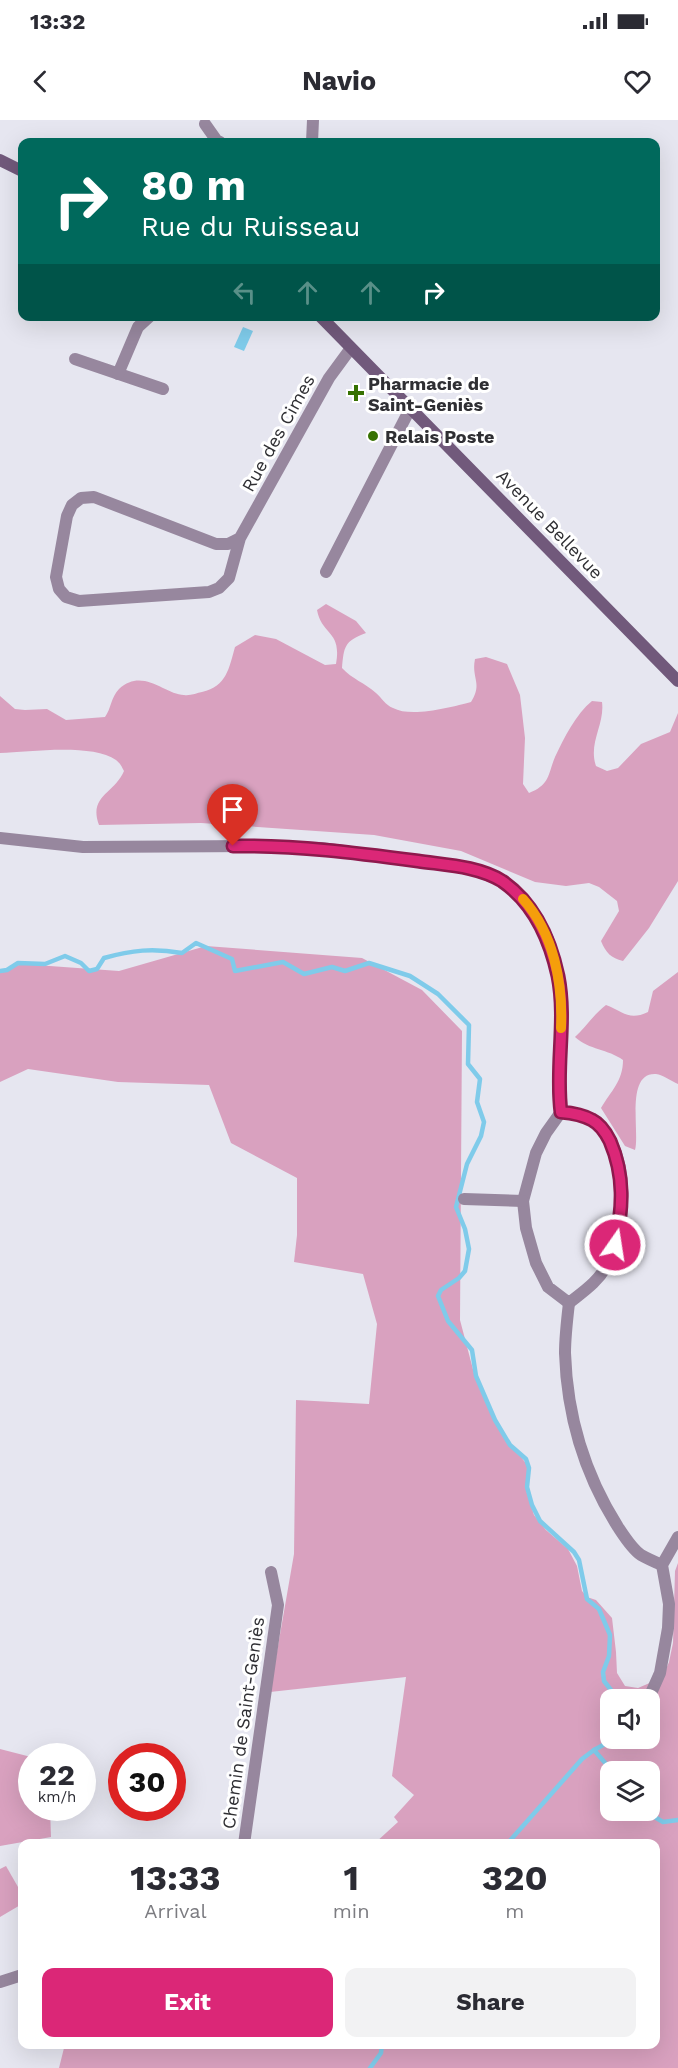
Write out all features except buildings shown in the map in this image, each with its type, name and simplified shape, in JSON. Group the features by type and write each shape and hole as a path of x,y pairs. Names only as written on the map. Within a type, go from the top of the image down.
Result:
{"main road":[{"path":"0,160 18,169"},
{"name":"Avenue Bellevue","path":"326,321 678,681"}],"street":[{"path":"312,138 313,120"},
{"path":"205,124 215,138"},
{"path":"118,374 138,327 145,321"},
{"name":"Rue des Cimes","path":"240,538 228,544 216,544 94,497 81,498 72,505 67,516 56,577 59,589 66,597 79,601 209,592 219,588 229,578 240,538 329,378 351,348"},
{"path":"75,359 164,389"},
{"path":"326,572 411,407"},
{"path":"0,838 82,847 321,848 468,868 500,880 517,893 532,910 548,939 558,977 562,1008 558,1091 561,1112 546,1132 536,1153 523,1201 526,1228 536,1263 548,1287 569,1303"},
{"path":"561,1112 577,1114 594,1120 606,1133 617,1159 622,1188 621,1219 608,1264 595,1283 569,1303 565,1352 568,1395 577,1439 609,1512 624,1535 640,1554 662,1565"},
{"path":"464,1199 523,1201"},
{"path":"653,1689 660,1673 668,1628 669,1604 662,1565 678,1536"},
{"name":"Chemin de Saint-Geniès","path":"245,1839 278,1605 271,1572"},
{"path":"0,1982 18,1976"}],"shaded area":[{"path":"326,604 356,621 366,633 353,639 346,646 342,668 388,705 401,711 432,711 471,702 476,690 475,659 486,657 507,664 520,695 525,738 523,784 529,793 545,783 566,734 592,701 602,702 594,758 596,766 607,771 618,768 641,744 670,732 678,713 678,881 649,928 623,961 609,954 601,941 619,911 617,901 599,887 589,883 566,886 535,882 461,851 374,835 201,823 99,825 97,807 124,771 116,760 105,755 76,750 0,753 0,696 15,709 47,709 66,720 105,717 116,692 128,683 145,681 177,694 186,695 210,689 222,681 226,675 235,647 255,635 276,639 325,665 336,664 337,653 334,639 323,625 317,610"},
{"path":"206,946 362,958 422,990 462,1031 460,1320 475,1377 507,1443 528,1466 526,1490 534,1515 546,1530 568,1549 577,1566 582,1591 587,1597 596,1600 612,1618 617,1673 625,1686 638,1688 652,1682 660,1684 669,1662 673,1643 675,1571 678,1563 678,2068 59,2068 64,2049 660,2049 660,1839 379,1839 398,1822 394,1817 414,1795 392,1776 406,1677 270,1692 294,1554 296,1400 369,1404 377,1324 363,1274 294,1262 297,1235 297,1178 231,1143 209,1085 118,1082 28,1069 0,1082 0,971 22,964 119,971"},
{"path":"678,972 678,1084 656,1074 646,1076 640,1082 636,1104 635,1150 625,1146 601,1108 619,1080 623,1060 586,1045 575,1037 606,1005 631,1016 648,1012 653,991"},
{"path":"0,1749 18,1754 18,1821 50,1821 51,1837 18,1839 18,1843 0,1846"},
{"path":"6,1866 18,1887 18,1906 0,1917 0,1869"}],"water":[{"path":"243,327 253,331 244,351 234,347"}],"waterway":[{"path":"0,971 7,970 18,963 45,964 65,956 81,963 89,971 97,969 104,958 114,955 152,950 182,953 196,943 232,959 235,971 283,962 304,974 332,967 345,971 369,963 410,976 438,994 469,1025 468,1064 480,1079 477,1102 484,1122 481,1136 467,1164 456,1207 465,1229 469,1249 465,1271 441,1290 438,1296 448,1321 472,1350 476,1376 495,1420 510,1445 526,1459 529,1468 527,1487 540,1521 574,1552 579,1560 587,1599 599,1609 610,1635 609,1656 603,1672 604,1681 610,1689"},
{"path":"600,1747 594,1750 604,1761"},
{"path":"511,1839 582,1759 594,1750"},
{"path":"660,1820 663,1822 678,1820"},
{"path":"370,2068 381,2049"}],"slow traffic":[{"path":"523,899 532,910 548,939 558,977 562,1008 561,1028"}],"place":[{"name":"Pharmacie de Saint-Geniès","path":"356,393"},
{"name":"Relais Poste","path":"373,436"}],"route":[{"path":"233,846 321,848 468,868 500,880 517,893 532,910 548,939 558,977 562,1008 558,1091 561,1112 577,1114 594,1120 606,1133 617,1159 622,1203 615,1245"}]}
